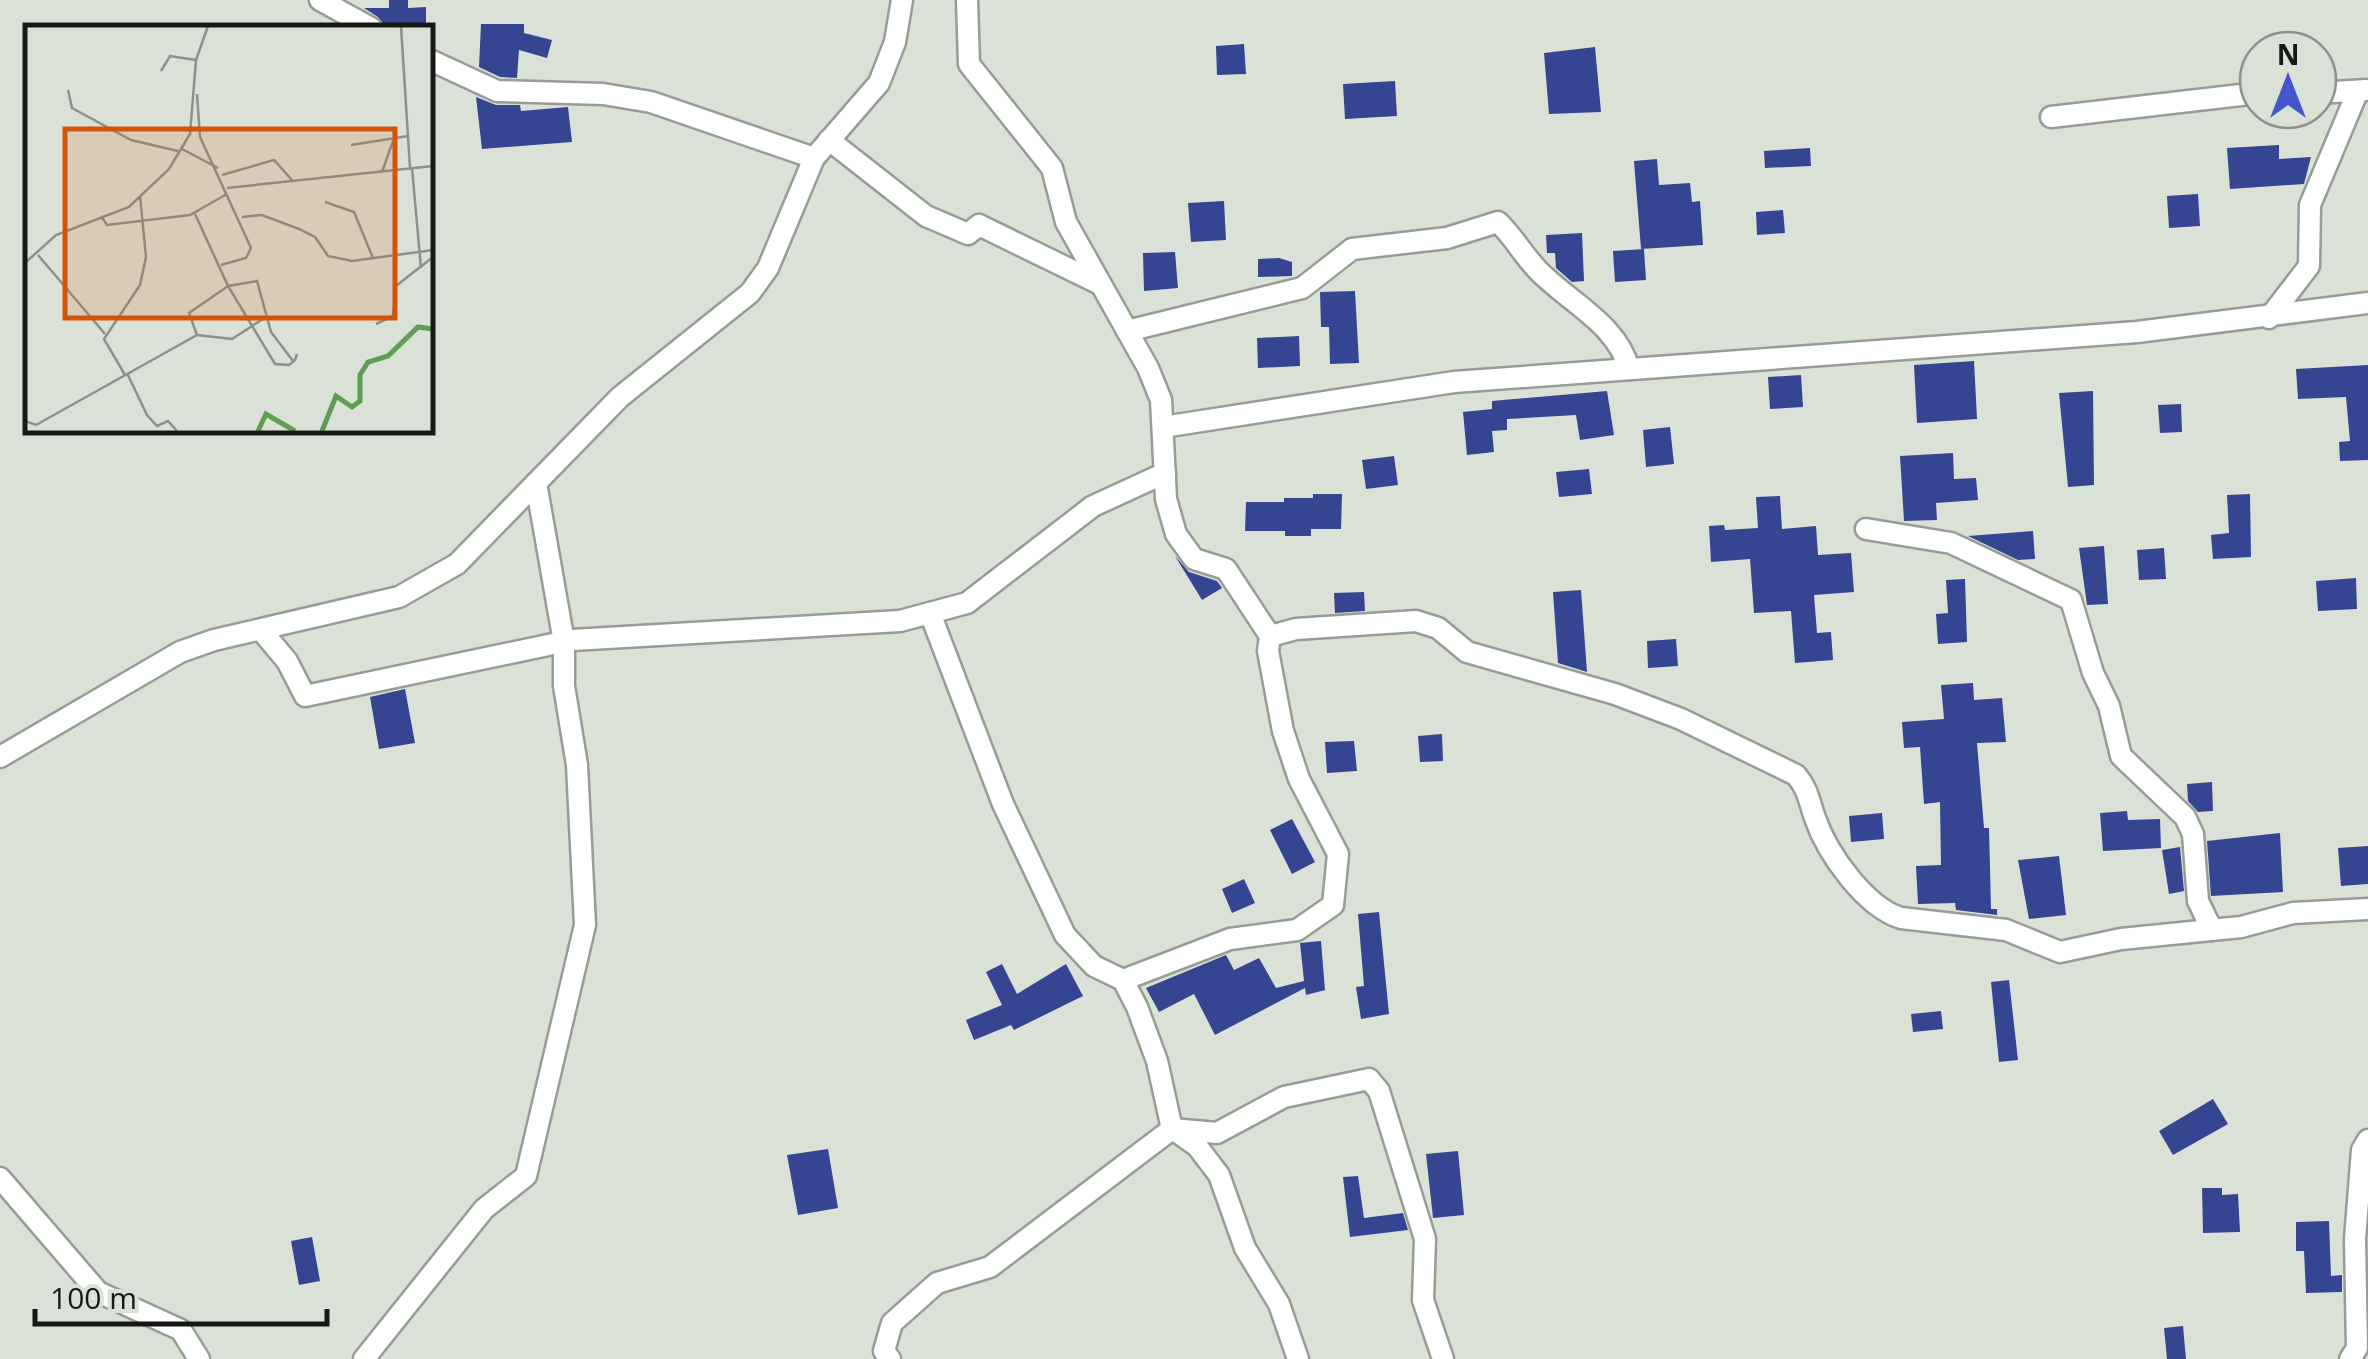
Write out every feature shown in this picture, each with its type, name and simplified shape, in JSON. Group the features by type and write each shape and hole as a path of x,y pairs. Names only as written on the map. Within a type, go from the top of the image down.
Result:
{"street":[{"path":"320,0 366,25"},
{"path":"0,757 180,652 399,597 456,564 620,397 750,292 768,268 814,158 879,83 895,42 902,0"},
{"path":"967,0 969,64 1052,168 1066,222 1161,400 1166,498 1176,534 1194,559 1226,569 1270,636 1268,651 1283,732 1300,779 1338,854 1333,905 1296,930 1230,939 1123,980"},
{"path":"432,61 497,91 604,94 650,102 814,158"},
{"path":"2269,318 2309,266 2310,205 2363,91 2338,92"},
{"path":"2051,117 2238,95"},
{"path":"829,140 926,216 968,234 978,225 1098,283"},
{"path":"1127,332 1302,288 1352,249 1447,238 1498,222 1519,242 1541,274 1623,346 1630,369"},
{"path":"1163,427 1454,382 2269,318 2368,303"},
{"path":"261,630 287,661 305,696 564,642 900,621 966,603 1093,506 1165,473"},
{"path":"364,1359 484,1209 526,1176 585,924 577,766 564,686 564,642 536,484"},
{"path":"1866,529 1951,543 2071,600 2086,656 2109,706 2121,756 2186,816 2193,834 2198,901 2212,930"},
{"path":"930,613 1003,804 1066,935 1094,966 1123,980 1157,1061 1172,1129 1198,1146 1220,1175 1245,1248 1278,1304 1298,1359"},
{"path":"1270,636 1313,627 1416,620 1438,628 1467,652 1615,694 1682,719 1796,775 1806,786 1826,839 1885,913 2006,930 2060,952 2122,939 2212,930 2293,913 2368,909"},
{"path":"890,1359 884,1351 892,1323 937,1283 990,1267 1172,1129 1217,1133 1284,1097 1369,1080 1379,1092 1426,1238 1424,1300 1438,1357"},
{"path":"2350,1359 2358,1348 2354,1239 2362,1150 2368,1140"},
{"path":"0,1178 98,1292 181,1330 199,1359"}],"building":[{"path":"389,0 408,0 408,8 426,7 426,25 383,25 364,8 389,8"},
{"path":"481,24 524,24 524,33 552,40 547,58 519,50 517,78 500,77 479,67"},
{"path":"1244,44 1246,74 1217,75 1216,46"},
{"path":"1595,47 1601,112 1549,114 1544,53"},
{"path":"1395,81 1397,116 1345,119 1343,84"},
{"path":"476,97 496,105 520,105 521,111 568,107 572,142 482,149"},
{"path":"2279,145 2279,159 2311,157 2304,184 2230,189 2227,148"},
{"path":"1810,148 1811,166 1765,168 1764,151"},
{"path":"1657,159 1659,185 1690,183 1692,202 1700,201 1703,245 1641,249 1634,161"},
{"path":"2198,194 2200,226 2169,228 2167,196"},
{"path":"1224,201 1226,240 1191,242 1188,203"},
{"path":"1783,210 1785,233 1757,235 1756,212"},
{"path":"1582,233 1584,281 1572,282 1556,268 1555,253 1547,253 1546,235"},
{"path":"1644,249 1646,280 1615,282 1613,251"},
{"path":"1175,252 1178,288 1144,291 1143,253"},
{"path":"1258,259 1292,262 1292,276 1258,277"},
{"path":"1355,291 1359,363 1330,364 1329,327 1321,327 1320,292"},
{"path":"1299,336 1300,366 1258,368 1257,338"},
{"path":"1974,361 1977,419 1917,423 1914,365"},
{"path":"2368,365 2368,460 2340,461 2339,442 2350,441 2346,397 2298,399 2296,369"},
{"path":"1801,375 1803,407 1770,409 1768,377"},
{"path":"1607,391 1614,435 1580,440 1576,415 1507,419 1507,430 1492,431 1494,452 1467,455 1463,412 1492,409 1492,401"},
{"path":"2093,391 2094,485 2068,487 2059,393"},
{"path":"2181,404 2182,432 2160,433 2158,405"},
{"path":"1670,427 1674,464 1646,467 1643,430"},
{"path":"1953,453 1954,479 1976,478 1978,500 1936,503 1937,520 1904,521 1900,456"},
{"path":"1394,456 1398,485 1366,489 1362,460"},
{"path":"1589,469 1592,494 1559,497 1556,472"},
{"path":"1313,494 1342,494 1341,529 1311,529 1311,536 1285,536 1285,531 1245,531 1246,502 1284,502 1284,498 1313,498"},
{"path":"2250,494 2251,557 2213,559 2211,535 2229,533 2227,495"},
{"path":"1780,496 1782,529 1816,526 1818,555 1851,553 1854,592 1814,595 1817,633 1831,632 1833,660 1795,663 1791,611 1754,613 1750,559 1711,562 1709,526 1724,525 1725,530 1758,528 1756,497"},
{"path":"2033,531 2035,559 2018,560 1968,536"},
{"path":"2104,546 2108,604 2087,605 2079,548"},
{"path":"2164,548 2166,579 2139,580 2137,550"},
{"path":"1175,556 1189,572 1217,581 1222,588 1202,600"},
{"path":"2356,578 2357,609 2318,611 2316,581"},
{"path":"1965,579 1967,642 1938,644 1936,614 1948,613 1946,580"},
{"path":"1581,590 1587,672 1558,663 1553,592"},
{"path":"1364,592 1365,611 1335,613 1334,593"},
{"path":"1676,639 1678,666 1648,668 1647,641"},
{"path":"1973,683 1974,700 2002,698 2006,742 1977,743 1984,828 1989,828 1991,909 1997,909 1997,915 1956,910 1955,903 1918,904 1916,866 1941,865 1940,802 1924,804 1920,747 1904,748 1902,722 1944,719 1941,685"},
{"path":"405,689 415,743 379,749 370,697"},
{"path":"1442,734 1443,761 1420,762 1418,736"},
{"path":"1354,741 1357,771 1327,773 1325,742"},
{"path":"2212,782 2213,811 2198,812 2188,801 2187,784"},
{"path":"2127,811 2128,820 2160,819 2161,848 2103,851 2100,813"},
{"path":"1882,813 1884,839 1851,842 1849,816"},
{"path":"1292,819 1315,862 1292,874 1270,830"},
{"path":"2280,833 2283,892 2211,896 2207,841"},
{"path":"2368,846 2368,884 2341,886 2338,848"},
{"path":"2180,847 2184,891 2169,894 2162,850"},
{"path":"2059,856 2066,915 2029,919 2018,860"},
{"path":"1244,879 1255,903 1232,913 1222,889"},
{"path":"1379,912 1389,1014 1361,1019 1356,987 1364,986 1358,914"},
{"path":"1321,941 1325,990 1306,995 1305,988 1215,1035 1194,994 1159,1012 1146,988 1226,955 1234,970 1259,958 1276,988 1304,981 1300,943"},
{"path":"1002,964 1017,994 1066,964 1083,996 1014,1030 1011,1025 974,1040 966,1020 1002,1005 986,972"},
{"path":"2009,980 2018,1060 1999,1062 1991,982"},
{"path":"1941,1011 1943,1029 1913,1032 1911,1014"},
{"path":"2213,1099 2228,1124 2173,1155 2159,1131"},
{"path":"828,1149 838,1208 798,1215 787,1155"},
{"path":"1458,1151 1464,1215 1433,1218 1426,1154"},
{"path":"1358,1176 1364,1218 1403,1213 1408,1230 1350,1237 1343,1177"},
{"path":"2202,1188 2222,1188 2222,1195 2238,1194 2240,1232 2203,1233"},
{"path":"2329,1221 2331,1276 2342,1275 2342,1292 2306,1293 2304,1251 2296,1251 2296,1222"},
{"path":"312,1237 320,1281 299,1285 291,1241"},
{"path":"2183,1326 2186,1359 2167,1359 2164,1328"}]}
